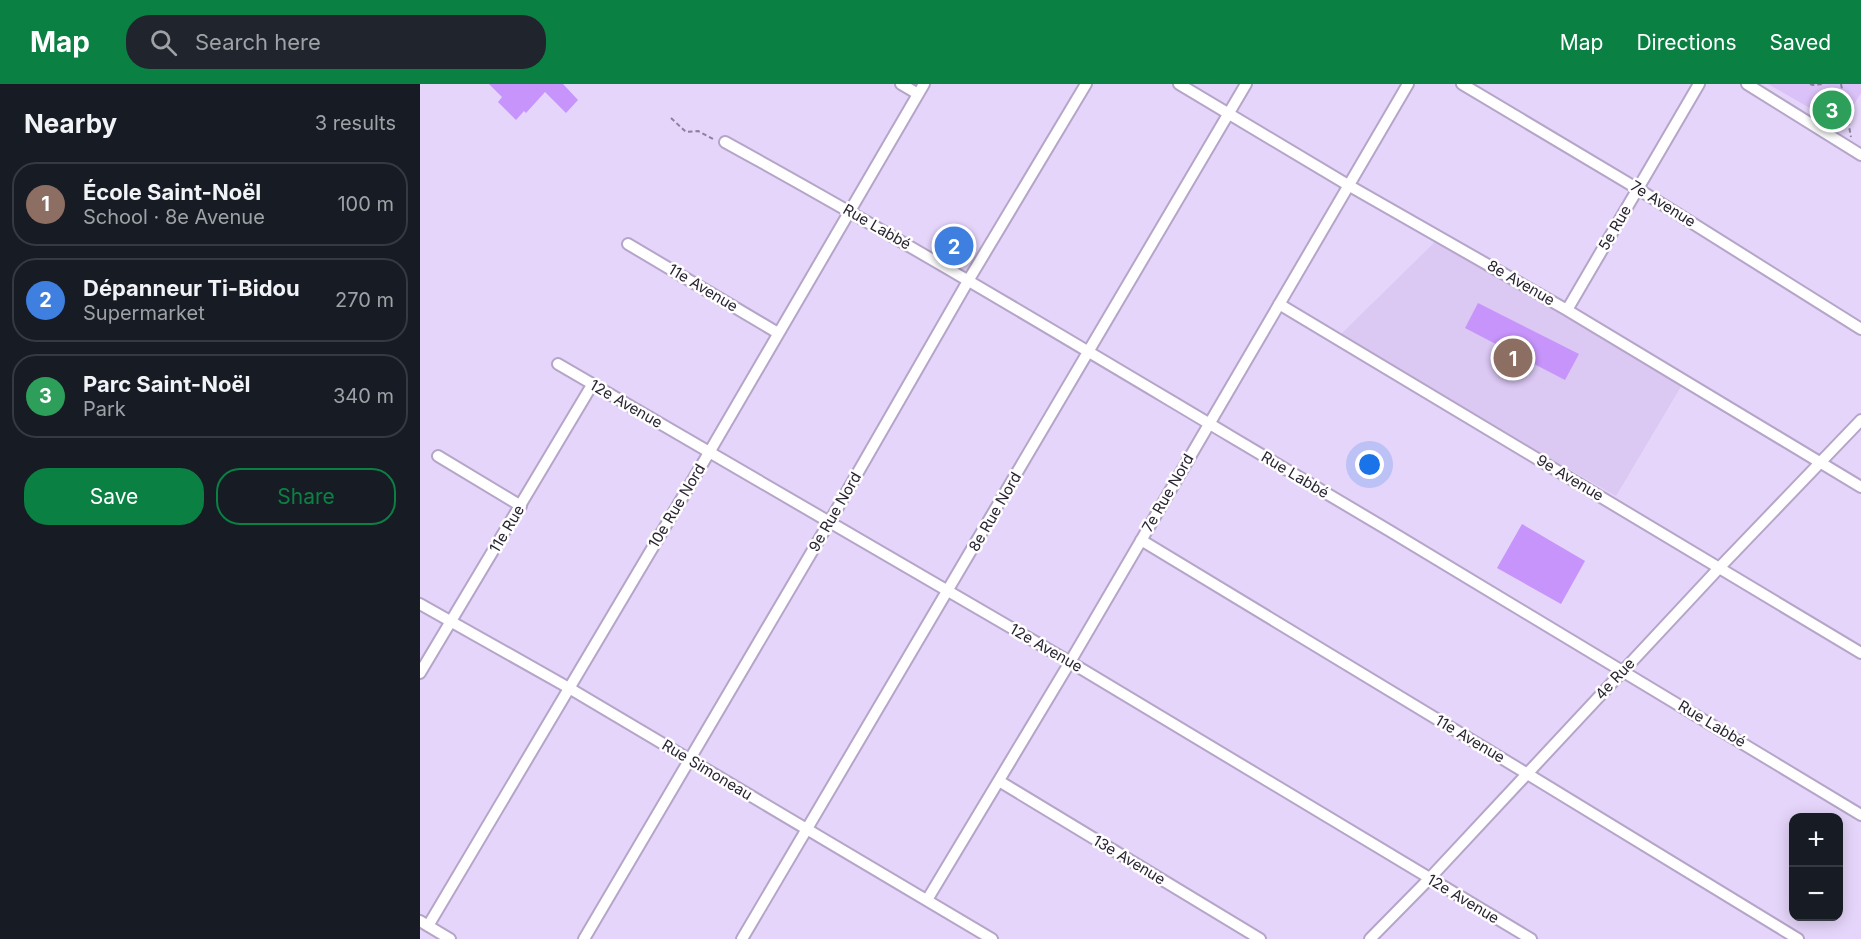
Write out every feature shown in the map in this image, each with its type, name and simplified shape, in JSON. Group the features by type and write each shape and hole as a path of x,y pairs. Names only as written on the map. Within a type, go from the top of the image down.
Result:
{"street":[{"path":"901,84 921,89"},
{"name":"9e Rue Nord","path":"584,939 968,281 1086,84"},
{"name":"8e Avenue","path":"1179,84 1348,185 1567,310 1861,487"},
{"name":"8e Rue Nord","path":"742,939 1246,84"},
{"name":"7e Rue Nord","path":"927,900 1070,662 1408,84"},
{"name":"7e Avenue","path":"1462,84 1638,189 1861,328"},
{"name":"5e Rue","path":"1567,310 1699,84"},
{"path":"1747,84 1857,153"},
{"name":"10e Rue Nord","path":"424,924 569,688 921,89"},
{"name":"Rue Labbé","path":"725,142 850,210 1089,351 1861,815"},
{"name":"11e Avenue","path":"628,244 778,333"},
{"name":"9e Avenue","path":"1279,304 1720,567 1861,654"},
{"name":"12e Avenue","path":"558,364 1070,662 1531,939"},
{"name":"11e Rue","path":"420,673 592,385"},
{"name":"4e Rue","path":"1370,939 1861,420"},
{"path":"438,456 521,506"},
{"name":"11e Avenue","path":"1141,540 1798,939"},
{"name":"Rue Simoneau","path":"420,604 569,688 992,939"},
{"name":"13e Avenue","path":"999,781 1260,939"},
{"path":"424,924 450,939"}],"path":[{"path":"1810,84 1824,84"},
{"path":"1841,84 1857,153"},
{"path":"671,118 686,132 698,131 717,141 725,142"}],"shaded area":[{"path":"1768,84 1861,84 1861,93 1841,126"},
{"path":"1443,234 1686,378 1616,496 1338,337"}],"building":[{"path":"489,84 563,84 578,100 566,113 545,92 526,113 524,111 516,120 498,102 502,97"},
{"path":"1478,303 1579,354 1565,380 1465,328"},
{"path":"1522,524 1585,561 1561,604 1497,568"}],"place":[{"name":"Parc Saint-Noël","path":"1832,110"},
{"name":"Dépanneur Ti-Bidou","path":"954,246"},
{"name":"École Saint-Noël","path":"1513,358"}]}
